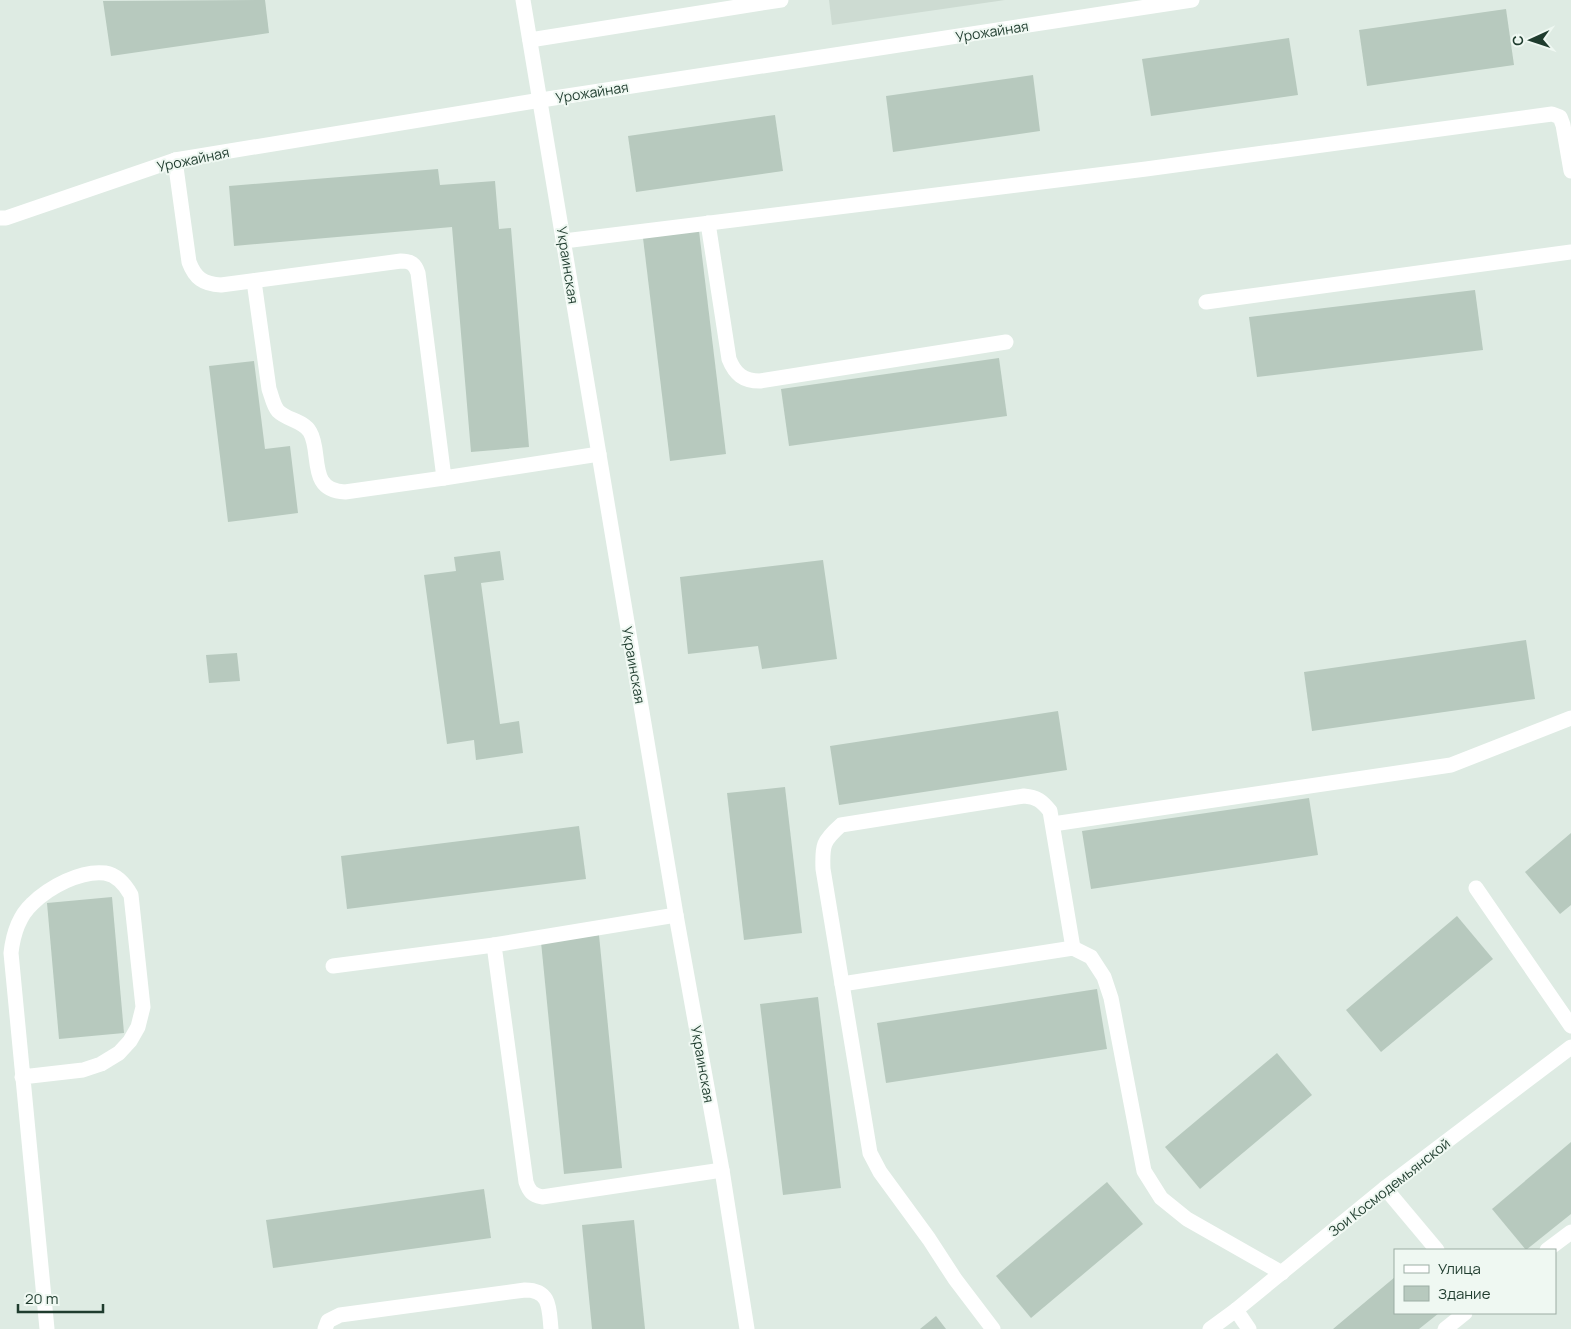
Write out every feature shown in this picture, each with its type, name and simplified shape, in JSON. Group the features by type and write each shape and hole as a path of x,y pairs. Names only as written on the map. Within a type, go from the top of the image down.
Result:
{"street":[{"name":"Украинская","path":"523,0 676,915 722,1170 747,1329"},
{"path":"530,40 781,0"},
{"name":"Урожайная","path":"0,218 6,218 175,160 541,100 1192,0"},
{"path":"564,241 1146,169 1552,114 1560,117 1564,125 1571,170"},
{"path":"175,160 189,262 192,271 199,280 209,284 220,285 402,261 408,261 413,264 418,273 444,478"},
{"path":"708,223 729,359 734,370 741,377 749,381 770,380 1006,342"},
{"path":"1206,302 1571,252"},
{"path":"254,281 269,389 280,412 289,419 306,426 311,433 319,473 324,484 332,490 345,492 598,454"},
{"path":"1052,824 1451,765 1571,718"},
{"path":"993,1329 955,1279 929,1239 880,1172 870,1153 823,869 822,852 827,837 840,825 1024,796 1034,797 1043,802 1050,811 1073,948"},
{"path":"22,1077 83,1070 101,1064 119,1053 130,1041 138,1027 143,1007 131,895 126,886 117,878 106,873 88,874 51,890 31,904 20,920 13,936 11,953 22,1077 47,1329"},
{"path":"1476,888 1571,1026"},
{"path":"333,966 494,945 676,915"},
{"path":"494,945 526,1182 529,1190 535,1196 548,1196 722,1170"},
{"path":"842,984 1073,948 1091,957 1104,977 1112,998 1144,1171 1161,1198 1187,1219 1282,1273"},
{"name":"Зои Космодемьянской","path":"1210,1329 1282,1273 1385,1188 1571,1047"},
{"path":"1385,1188 1436,1249"},
{"path":"1548,1249 1571,1232"},
{"path":"324,1329 328,1321 340,1315 534,1290 542,1294 546,1299 551,1329"},
{"path":"1236,1310 1250,1329"},
{"path":"1445,1329 1464,1314"}],"shaded area":[{"path":"829,0 1005,0 832,25"}],"building":[{"path":"265,0 269,33 111,56 103,1"},
{"path":"1506,9 1514,65 1367,86 1359,30"},
{"path":"1289,38 1298,95 1151,116 1142,59"},
{"path":"1033,75 1040,131 893,152 886,96"},
{"path":"775,115 783,171 636,192 628,136"},
{"path":"438,169 440,185 495,181 499,229 511,228 529,447 471,452 452,227 234,246 229,186"},
{"path":"699,231 726,454 670,461 643,238"},
{"path":"1475,290 1483,350 1257,377 1249,317"},
{"path":"999,358 1007,416 789,446 781,389"},
{"path":"254,361 265,449 290,446 298,513 228,522 209,366"},
{"path":"500,551 504,580 481,583 500,724 519,721 523,753 476,760 474,740 447,744 424,575 456,571 454,557"},
{"path":"823,560 837,659 762,669 758,646 688,654 680,577"},
{"path":"1526,640 1535,699 1312,731 1304,672"},
{"path":"237,653 240,681 209,683 206,655"},
{"path":"1058,711 1067,770 839,805 830,746"},
{"path":"785,787 802,933 744,940 727,793"},
{"path":"1309,798 1318,855 1091,889 1082,831"},
{"path":"579,826 586,879 347,909 341,856"},
{"path":"1571,833 1571,905 1560,914 1525,872"},
{"path":"112,897 124,1033 59,1039 47,903"},
{"path":"1457,916 1493,959 1381,1052 1346,1010"},
{"path":"599,935 622,1168 564,1174 541,942"},
{"path":"1097,989 1107,1049 886,1083 877,1023"},
{"path":"818,997 841,1188 783,1195 760,1004"},
{"path":"1277,1053 1312,1095 1200,1189 1165,1147"},
{"path":"1571,1142 1571,1214 1525,1249 1492,1209"},
{"path":"1107,1182 1143,1224 1031,1318 996,1276"},
{"path":"484,1189 491,1238 273,1268 266,1220"},
{"path":"634,1220 645,1329 592,1329 582,1225"},
{"path":"1394,1278 1394,1314 1438,1314 1419,1329 1333,1329"},
{"path":"936,1316 946,1329 920,1329"}]}
